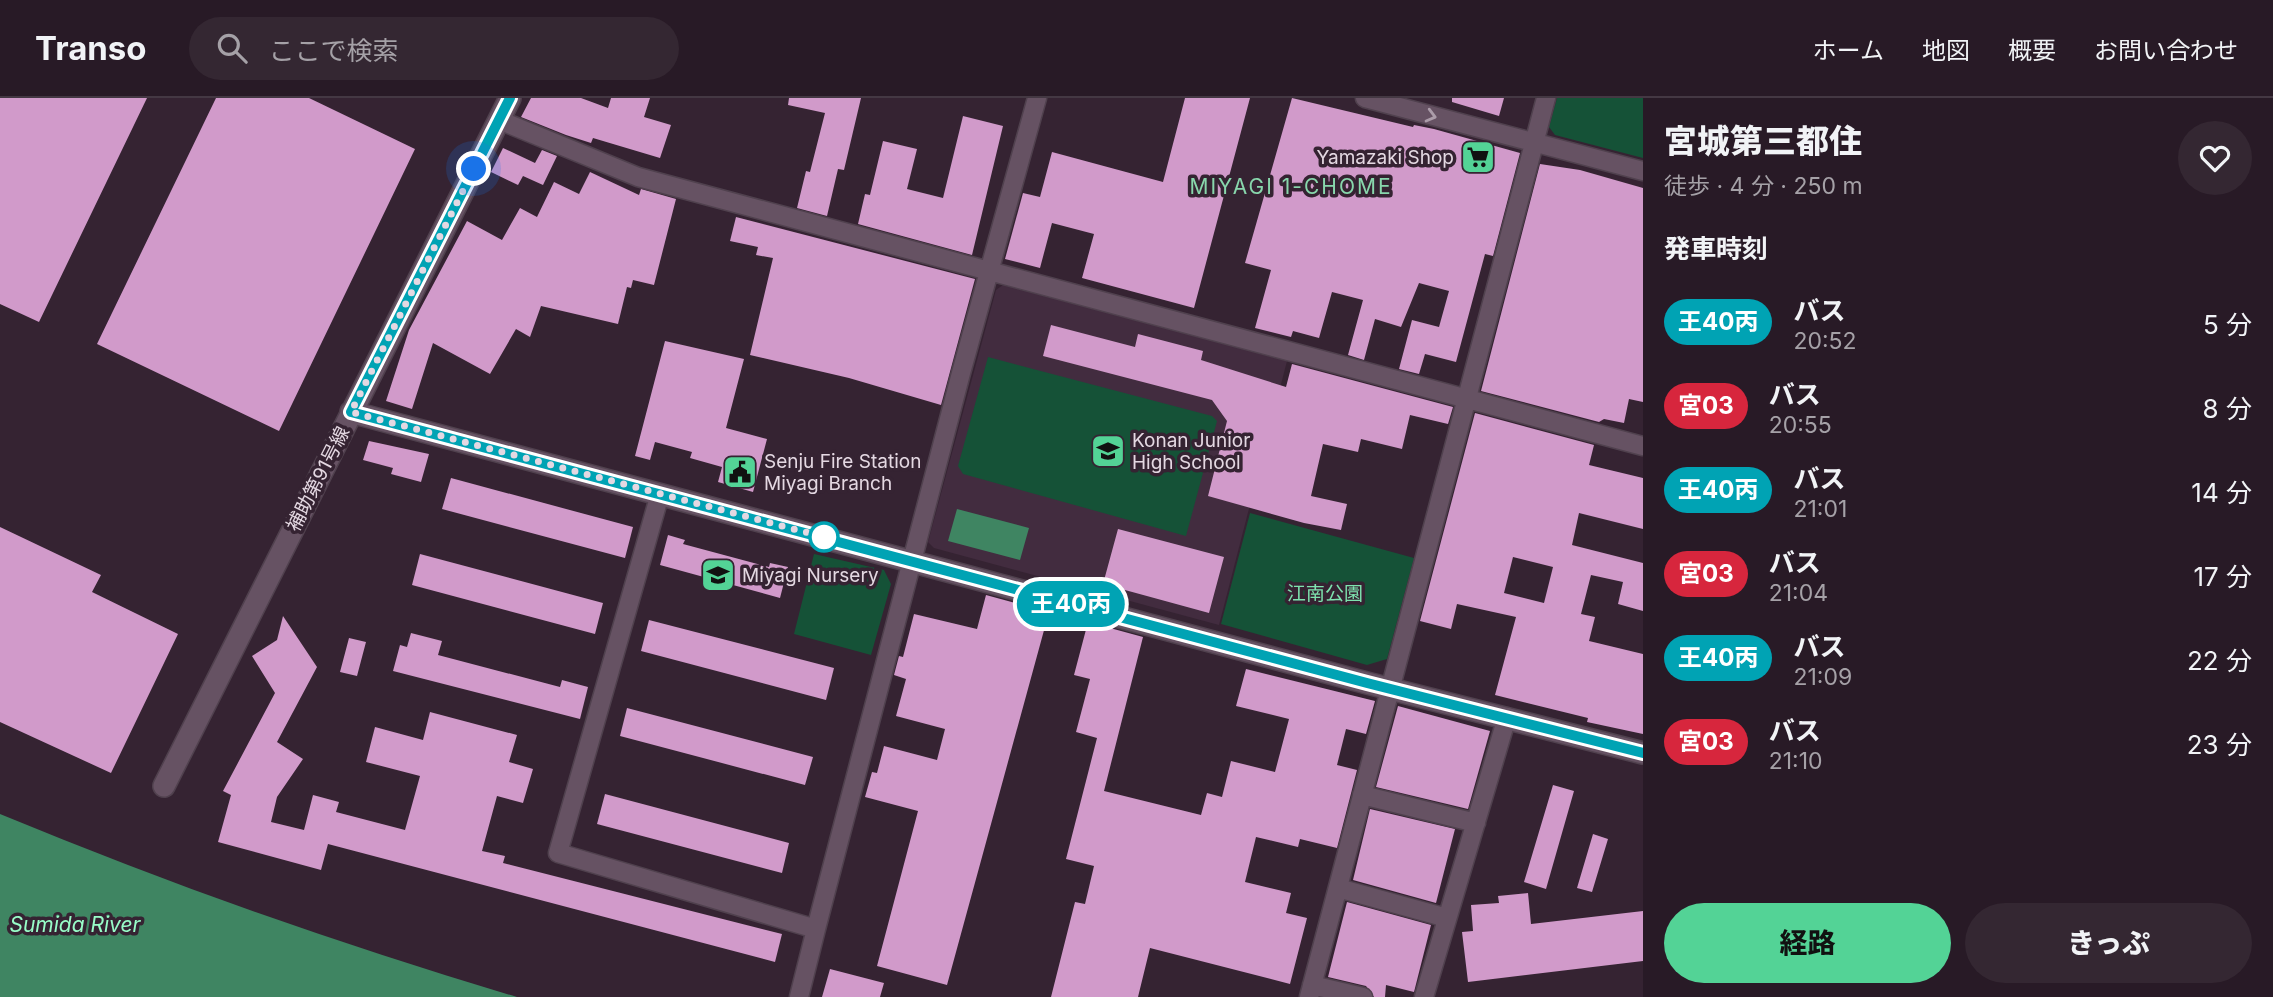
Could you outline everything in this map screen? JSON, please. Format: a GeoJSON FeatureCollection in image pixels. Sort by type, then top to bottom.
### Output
{"type":"FeatureCollection","features":[{"type":"Feature","properties":{"kind":"street","name":"補助第91号線"},"geometry":{"type":"LineString","coordinates":[[164,786],[510,98]]}},
{"type":"Feature","properties":{"kind":"street"},"geometry":{"type":"LineString","coordinates":[[799,997],[988,272],[1037,98]]}},
{"type":"Feature","properties":{"kind":"street"},"geometry":{"type":"LineString","coordinates":[[1365,98],[1643,171]]}},
{"type":"Feature","properties":{"kind":"street"},"geometry":{"type":"LineString","coordinates":[[1363,997],[1311,991],[1388,688],[1546,98]]}},
{"type":"Feature","properties":{"kind":"street"},"geometry":{"type":"LineString","coordinates":[[499,120],[638,177],[1643,446]]}},
{"type":"Feature","properties":{"kind":"street"},"geometry":{"type":"LineString","coordinates":[[351,412],[1388,688],[1643,753]]}},
{"type":"Feature","properties":{"kind":"street"},"geometry":{"type":"LineString","coordinates":[[660,494],[558,853],[816,929]]}},
{"type":"Feature","properties":{"kind":"street"},"geometry":{"type":"LineString","coordinates":[[1424,997],[1507,717]]}},
{"type":"Feature","properties":{"kind":"street"},"geometry":{"type":"LineString","coordinates":[[1362,795],[1476,823]]}},
{"type":"Feature","properties":{"kind":"street"},"geometry":{"type":"LineString","coordinates":[[1338,888],[1447,918]]}},
{"type":"Feature","properties":{"kind":"shaded area","name":"Konan Junior High School"},"geometry":{"type":"Polygon","coordinates":[[[1003,285],[1287,361],[1219,625],[934,548],[928,542],[996,290],[1003,285]]]}},
{"type":"Feature","properties":{"kind":"green space"},"geometry":{"type":"Polygon","coordinates":[[[1557,98],[1643,98],[1643,158],[1555,135],[1549,127],[1557,98]]]}},
{"type":"Feature","properties":{"kind":"green space"},"geometry":{"type":"Polygon","coordinates":[[[988,357],[1212,416],[1217,421],[1186,536],[963,474],[958,466],[988,357]]]}},
{"type":"Feature","properties":{"kind":"green space","name":"江南公園"},"geometry":{"type":"Polygon","coordinates":[[[1250,513],[1414,558],[1387,659],[1367,665],[1221,624],[1250,513]]]}},
{"type":"Feature","properties":{"kind":"green space"},"geometry":{"type":"Polygon","coordinates":[[[814,554],[884,570],[891,584],[871,655],[794,634],[814,554]]]}},
{"type":"Feature","properties":{"kind":"water"},"geometry":{"type":"Polygon","coordinates":[[[957,509],[1029,528],[1020,560],[948,541],[957,509]]]}},
{"type":"Feature","properties":{"kind":"water","name":"Sumida River"},"geometry":{"type":"Polygon","coordinates":[[[0,814],[127,865],[256,912],[517,997],[0,997],[0,814]]]}},
{"type":"Feature","properties":{"kind":"building"},"geometry":{"type":"Polygon","coordinates":[[[0,98],[147,98],[39,322],[0,304],[0,98]]]}},
{"type":"Feature","properties":{"kind":"building"},"geometry":{"type":"Polygon","coordinates":[[[216,98],[309,98],[415,149],[279,431],[97,344],[216,98]]]}},
{"type":"Feature","properties":{"kind":"building"},"geometry":{"type":"Polygon","coordinates":[[[531,98],[581,98],[608,108],[611,98],[650,98],[644,117],[671,125],[660,158],[593,138],[591,143],[521,117],[531,98]]]}},
{"type":"Feature","properties":{"kind":"building"},"geometry":{"type":"Polygon","coordinates":[[[789,98],[861,98],[844,170],[838,169],[827,216],[797,208],[806,171],[810,172],[825,113],[788,105],[789,98]]]}},
{"type":"Feature","properties":{"kind":"building"},"geometry":{"type":"Polygon","coordinates":[[[1185,98],[1250,98],[1194,308],[1082,278],[1094,234],[1052,223],[1040,268],[1005,259],[1023,193],[1040,197],[1052,152],[1163,182],[1185,98]]]}},
{"type":"Feature","properties":{"kind":"building"},"geometry":{"type":"Polygon","coordinates":[[[1292,98],[1413,127],[1434,129],[1520,153],[1493,256],[1485,254],[1456,362],[1425,354],[1419,374],[1399,369],[1412,320],[1439,327],[1449,291],[1419,283],[1401,327],[1375,319],[1364,360],[1348,355],[1363,300],[1332,292],[1319,338],[1293,331],[1291,337],[1255,328],[1271,270],[1245,263],[1292,98]]]}},
{"type":"Feature","properties":{"kind":"building"},"geometry":{"type":"Polygon","coordinates":[[[1452,98],[1504,98],[1499,116],[1452,102],[1452,98]]]}},
{"type":"Feature","properties":{"kind":"building"},"geometry":{"type":"Polygon","coordinates":[[[963,116],[1003,126],[972,255],[858,224],[865,194],[870,195],[883,141],[917,149],[907,189],[943,198],[963,116]]]}},
{"type":"Feature","properties":{"kind":"building"},"geometry":{"type":"Polygon","coordinates":[[[503,148],[535,163],[542,150],[557,156],[543,185],[523,176],[518,185],[491,172],[503,148]]]}},
{"type":"Feature","properties":{"kind":"building"},"geometry":{"type":"Polygon","coordinates":[[[1540,164],[1580,170],[1643,188],[1643,402],[1629,399],[1624,423],[1604,419],[1599,422],[1481,391],[1540,164]]]}},
{"type":"Feature","properties":{"kind":"building"},"geometry":{"type":"Polygon","coordinates":[[[590,172],[639,195],[641,189],[676,199],[654,285],[633,280],[631,288],[627,287],[618,324],[541,306],[530,337],[516,329],[490,374],[433,343],[412,409],[386,401],[409,330],[467,221],[502,240],[520,208],[537,217],[554,182],[579,194],[590,172]]]}},
{"type":"Feature","properties":{"kind":"building"},"geometry":{"type":"Polygon","coordinates":[[[736,217],[975,279],[941,405],[849,378],[750,355],[773,258],[756,255],[758,247],[730,241],[736,217]]]}},
{"type":"Feature","properties":{"kind":"building"},"geometry":{"type":"Polygon","coordinates":[[[1051,325],[1135,347],[1138,334],[1203,351],[1201,360],[1286,387],[1292,364],[1453,407],[1448,424],[1410,415],[1402,449],[1361,439],[1358,452],[1323,444],[1311,496],[1347,504],[1341,530],[1304,523],[1208,496],[1227,421],[1212,400],[1043,356],[1051,325]]]}},
{"type":"Feature","properties":{"kind":"building"},"geometry":{"type":"Polygon","coordinates":[[[665,341],[744,359],[726,428],[767,439],[753,492],[718,482],[722,467],[690,458],[692,452],[655,442],[650,460],[635,456],[665,341]]]}},
{"type":"Feature","properties":{"kind":"building"},"geometry":{"type":"Polygon","coordinates":[[[1475,413],[1594,445],[1589,465],[1643,478],[1643,529],[1579,513],[1572,545],[1643,563],[1643,611],[1618,604],[1623,582],[1591,575],[1581,614],[1595,617],[1589,641],[1643,654],[1643,734],[1587,722],[1588,718],[1495,695],[1516,617],[1457,604],[1451,629],[1420,621],[1475,413]],[[1513,557],[1504,593],[1544,603],[1553,567],[1513,557]]]}},
{"type":"Feature","properties":{"kind":"building"},"geometry":{"type":"Polygon","coordinates":[[[369,441],[429,454],[421,482],[391,474],[393,468],[363,460],[369,441]]]}},
{"type":"Feature","properties":{"kind":"building"},"geometry":{"type":"Polygon","coordinates":[[[451,478],[633,527],[625,558],[442,509],[451,478]]]}},
{"type":"Feature","properties":{"kind":"building"},"geometry":{"type":"Polygon","coordinates":[[[0,527],[101,575],[92,592],[178,634],[111,773],[0,722],[0,527]]]}},
{"type":"Feature","properties":{"kind":"building"},"geometry":{"type":"Polygon","coordinates":[[[1118,529],[1224,557],[1209,613],[1103,584],[1118,529]]]}},
{"type":"Feature","properties":{"kind":"building"},"geometry":{"type":"Polygon","coordinates":[[[668,535],[685,540],[683,544],[769,567],[770,563],[788,567],[780,598],[660,565],[668,535]]]}},
{"type":"Feature","properties":{"kind":"building"},"geometry":{"type":"Polygon","coordinates":[[[420,554],[603,603],[595,634],[412,585],[420,554]]]}},
{"type":"Feature","properties":{"kind":"building"},"geometry":{"type":"Polygon","coordinates":[[[986,595],[1049,612],[947,985],[877,966],[918,811],[865,797],[872,772],[877,773],[884,746],[937,760],[945,729],[896,716],[906,679],[894,675],[899,656],[903,657],[914,614],[977,629],[986,595]]]}},
{"type":"Feature","properties":{"kind":"building"},"geometry":{"type":"Polygon","coordinates":[[[283,616],[317,667],[277,742],[303,759],[277,797],[271,822],[304,830],[313,795],[339,802],[336,812],[405,830],[420,776],[366,762],[375,727],[423,740],[430,712],[517,735],[509,762],[533,769],[523,803],[497,796],[482,851],[505,856],[503,863],[782,934],[775,962],[328,844],[321,870],[218,842],[231,795],[223,791],[275,693],[252,656],[277,640],[283,616]]]}},
{"type":"Feature","properties":{"kind":"building"},"geometry":{"type":"Polygon","coordinates":[[[649,620],[834,668],[826,700],[641,651],[649,620]]]}},
{"type":"Feature","properties":{"kind":"building"},"geometry":{"type":"Polygon","coordinates":[[[1088,622],[1143,637],[1104,791],[1201,815],[1207,793],[1222,797],[1231,761],[1275,772],[1289,719],[1236,706],[1246,669],[1375,701],[1366,734],[1346,729],[1337,765],[1357,770],[1337,848],[1300,839],[1298,847],[1256,837],[1245,882],[1291,893],[1286,913],[1307,918],[1290,984],[1150,948],[1138,997],[1051,997],[1075,902],[1085,904],[1094,866],[1066,859],[1097,738],[1076,732],[1090,679],[1074,675],[1088,622]]]}},
{"type":"Feature","properties":{"kind":"building"},"geometry":{"type":"Polygon","coordinates":[[[411,633],[442,641],[438,655],[560,687],[562,680],[588,687],[580,719],[393,671],[400,645],[407,647],[411,633]]]}},
{"type":"Feature","properties":{"kind":"building"},"geometry":{"type":"Polygon","coordinates":[[[349,638],[366,642],[357,676],[340,672],[349,638]]]}},
{"type":"Feature","properties":{"kind":"building"},"geometry":{"type":"Polygon","coordinates":[[[1398,706],[1490,731],[1468,809],[1376,787],[1398,706]]]}},
{"type":"Feature","properties":{"kind":"building"},"geometry":{"type":"Polygon","coordinates":[[[627,708],[813,757],[805,785],[620,736],[627,708]]]}},
{"type":"Feature","properties":{"kind":"building"},"geometry":{"type":"Polygon","coordinates":[[[1553,785],[1574,791],[1546,889],[1524,882],[1553,785]]]}},
{"type":"Feature","properties":{"kind":"building"},"geometry":{"type":"Polygon","coordinates":[[[605,794],[789,843],[782,873],[597,824],[605,794]]]}},
{"type":"Feature","properties":{"kind":"building"},"geometry":{"type":"Polygon","coordinates":[[[1370,809],[1455,829],[1436,903],[1353,880],[1370,809]]]}},
{"type":"Feature","properties":{"kind":"building"},"geometry":{"type":"Polygon","coordinates":[[[1593,834],[1608,839],[1592,892],[1577,888],[1593,834]]]}},
{"type":"Feature","properties":{"kind":"building"},"geometry":{"type":"Polygon","coordinates":[[[1528,893],[1531,924],[1643,911],[1643,961],[1468,982],[1462,932],[1473,931],[1471,905],[1499,903],[1498,896],[1528,893]]]}},
{"type":"Feature","properties":{"kind":"building"},"geometry":{"type":"Polygon","coordinates":[[[1347,902],[1431,925],[1414,992],[1386,985],[1385,997],[1374,997],[1366,986],[1328,977],[1347,902]]]}},
{"type":"Feature","properties":{"kind":"building"},"geometry":{"type":"Polygon","coordinates":[[[830,969],[884,983],[880,997],[822,997],[830,969]]]}},
{"type":"Feature","properties":{"kind":"bus line","name":"王40丙"},"geometry":{"type":"LineString","coordinates":[[510,98],[351,412],[1367,683],[1482,710],[1643,753]]}},
{"type":"Feature","properties":{"kind":"place","name":"Yamazaki Shop"},"geometry":{"type":"Point","coordinates":[1478,157]}},
{"type":"Feature","properties":{"kind":"place","name":"Konan Junior High School"},"geometry":{"type":"Point","coordinates":[1108,451]}},
{"type":"Feature","properties":{"kind":"place","name":"Senju Fire Station Miyagi Branch"},"geometry":{"type":"Point","coordinates":[740,472]}},
{"type":"Feature","properties":{"kind":"place","name":"Miyagi Nursery"},"geometry":{"type":"Point","coordinates":[718,575]}},
{"type":"Feature","properties":{"kind":"district","name":"MIYAGI 1-CHOME"},"geometry":{"type":"Point","coordinates":[1291,186]}},
{"type":"Feature","properties":{"kind":"route"},"geometry":{"type":"LineString","coordinates":[[474,169],[351,412],[824,537]]}}]}
